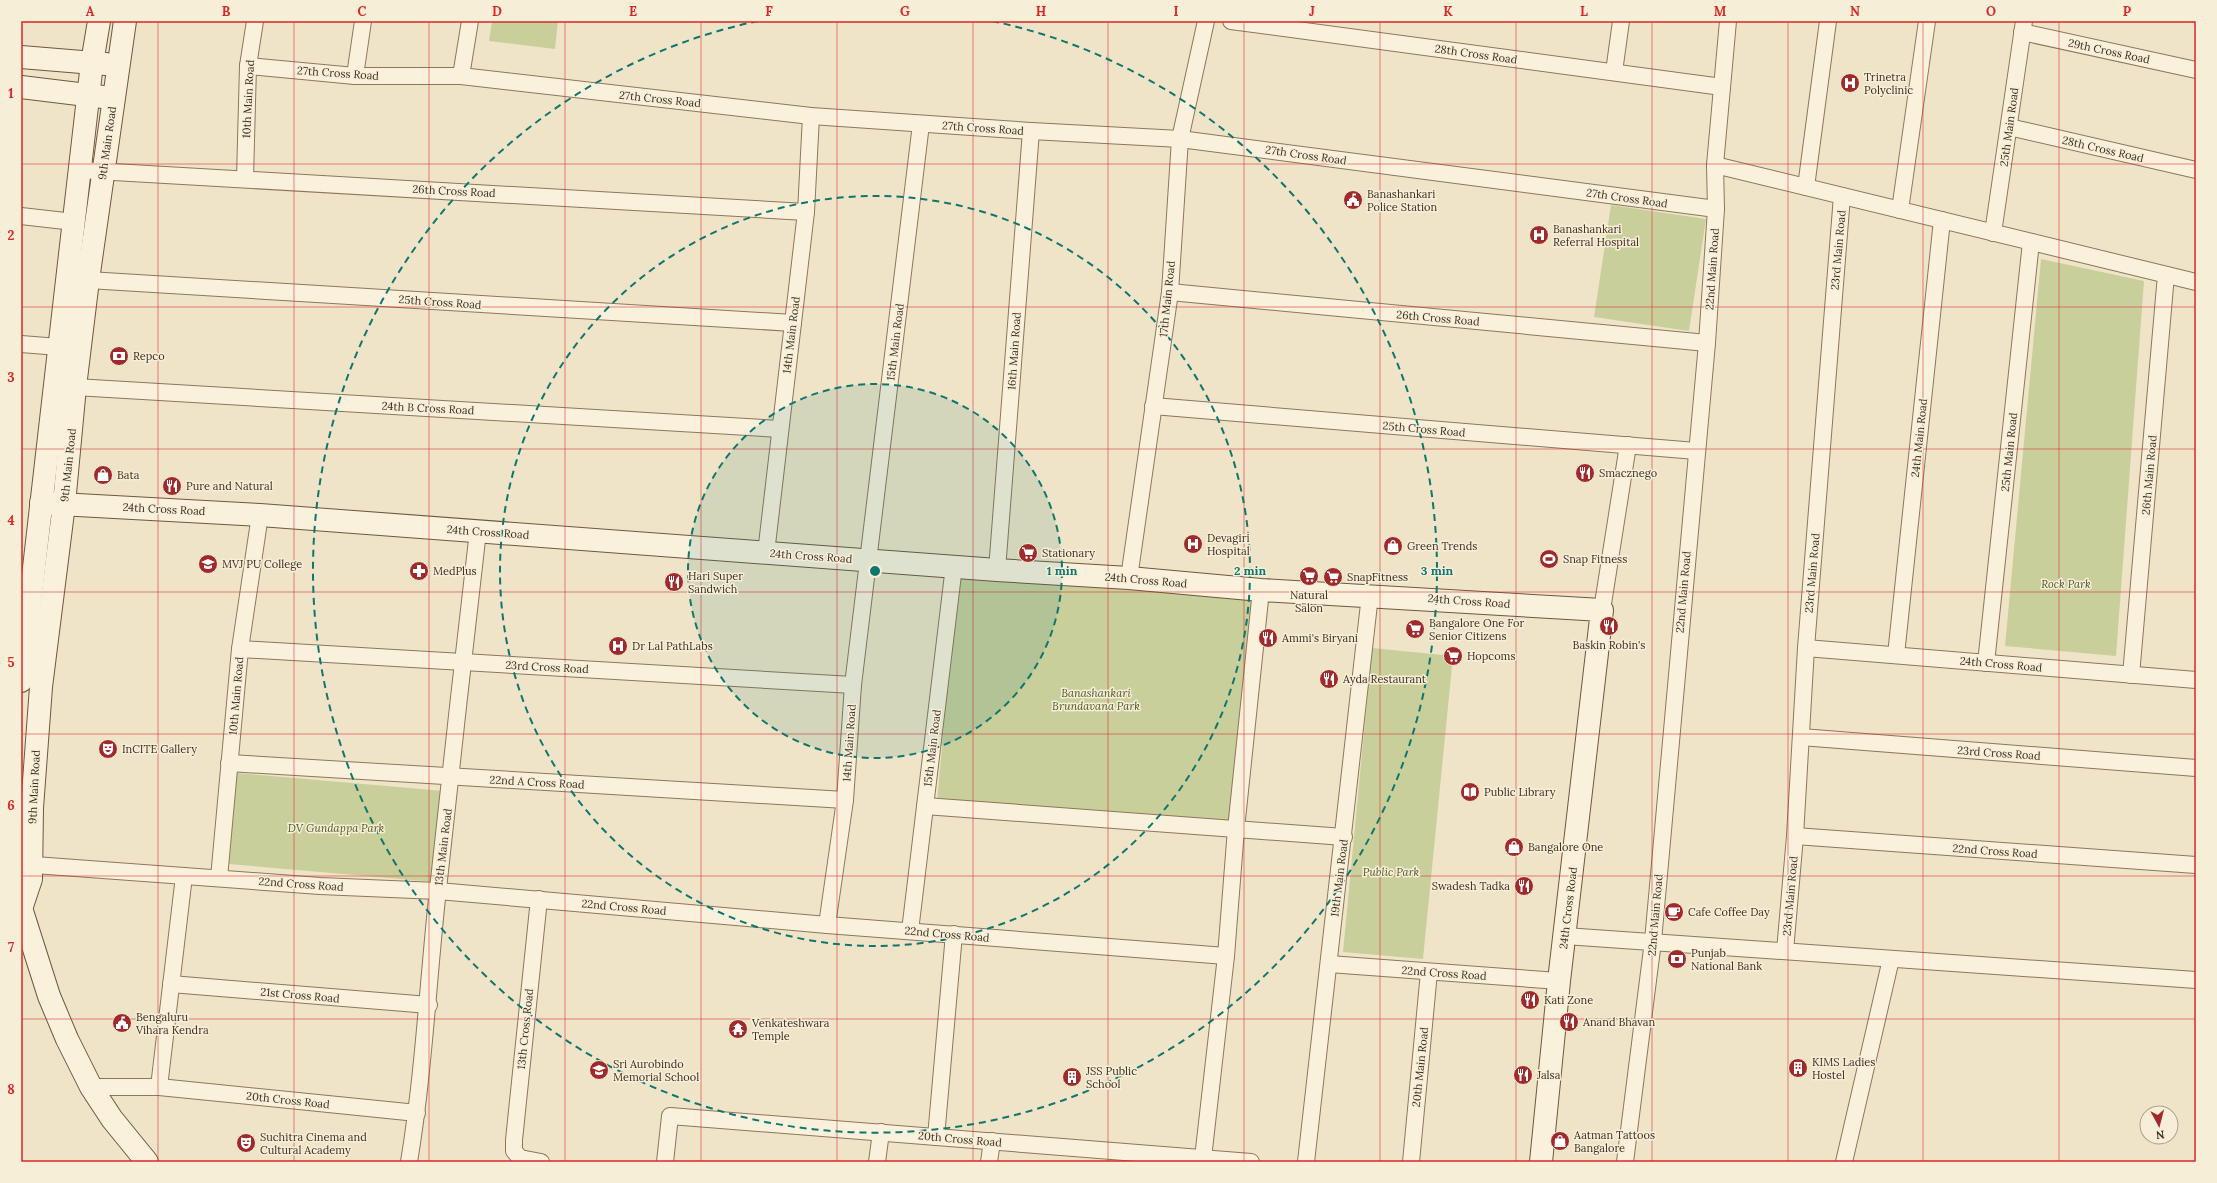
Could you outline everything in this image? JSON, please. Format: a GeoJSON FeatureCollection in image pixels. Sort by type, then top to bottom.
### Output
{"type":"FeatureCollection","features":[{"type":"Feature","properties":{"kind":"street","name":"9th Main Road"},"geometry":{"type":"LineString","coordinates":[[99,21],[88,94],[41,502],[25,674],[32,808],[26,864],[31,879],[21,909],[49,996],[67,1039],[92,1087],[112,1119],[153,1161]]}},
{"type":"Feature","properties":{"kind":"street","name":"9th Main Road"},"geometry":{"type":"LineString","coordinates":[[25,674],[44,661],[64,504],[75,387],[88,280],[125,21]]}},
{"type":"Feature","properties":{"kind":"street","name":"10th Main Road"},"geometry":{"type":"LineString","coordinates":[[245,178],[248,66],[255,21]]}},
{"type":"Feature","properties":{"kind":"street"},"geometry":{"type":"LineString","coordinates":[[355,76],[363,21]]}},
{"type":"Feature","properties":{"kind":"street"},"geometry":{"type":"LineString","coordinates":[[461,76],[470,21]]}},
{"type":"Feature","properties":{"kind":"street","name":"17th Main Road"},"geometry":{"type":"LineString","coordinates":[[1129,578],[1170,292],[1180,138],[1206,21]]}},
{"type":"Feature","properties":{"kind":"street","name":"28th Cross Road"},"geometry":{"type":"LineString","coordinates":[[1231,21],[1722,87]]}},
{"type":"Feature","properties":{"kind":"street"},"geometry":{"type":"LineString","coordinates":[[1614,72],[1621,21]]}},
{"type":"Feature","properties":{"kind":"street","name":"22nd Main Road"},"geometry":{"type":"LineString","coordinates":[[1625,1162],[1653,942],[1696,451],[1707,343],[1716,209],[1715,165],[1728,21]]}},
{"type":"Feature","properties":{"kind":"street"},"geometry":{"type":"LineString","coordinates":[[1806,187],[1828,21]]}},
{"type":"Feature","properties":{"kind":"street"},"geometry":{"type":"LineString","coordinates":[[1900,210],[1927,21]]}},
{"type":"Feature","properties":{"kind":"street","name":"29th Cross Road"},"geometry":{"type":"LineString","coordinates":[[2023,27],[2196,70]]}},
{"type":"Feature","properties":{"kind":"street","name":"25th Main Road"},"geometry":{"type":"LineString","coordinates":[[1993,233],[2023,27]]}},
{"type":"Feature","properties":{"kind":"street"},"geometry":{"type":"LineString","coordinates":[[21,57],[118,64]]}},
{"type":"Feature","properties":{"kind":"street","name":"27th Cross Road"},"geometry":{"type":"LineString","coordinates":[[248,66],[355,76],[461,76],[811,116],[1031,132],[1180,138],[1716,209]]}},
{"type":"Feature","properties":{"kind":"street"},"geometry":{"type":"LineString","coordinates":[[21,87],[88,94],[114,99]]}},
{"type":"Feature","properties":{"kind":"street","name":"14th Main Road"},"geometry":{"type":"LineString","coordinates":[[766,553],[806,212],[811,116]]}},
{"type":"Feature","properties":{"kind":"street","name":"15th Main Road"},"geometry":{"type":"LineString","coordinates":[[869,560],[921,124]]}},
{"type":"Feature","properties":{"kind":"street","name":"28th Cross Road"},"geometry":{"type":"LineString","coordinates":[[2009,127],[2196,170]]}},
{"type":"Feature","properties":{"kind":"street","name":"16th Main Road"},"geometry":{"type":"LineString","coordinates":[[997,570],[1031,132]]}},
{"type":"Feature","properties":{"kind":"street"},"geometry":{"type":"LineString","coordinates":[[1715,165],[2196,282]]}},
{"type":"Feature","properties":{"kind":"street","name":"26th Cross Road"},"geometry":{"type":"LineString","coordinates":[[80,170],[245,178],[806,212]]}},
{"type":"Feature","properties":{"kind":"street","name":"23rd Main Road"},"geometry":{"type":"LineString","coordinates":[[1785,951],[1795,836],[1806,648],[1842,196]]}},
{"type":"Feature","properties":{"kind":"street"},"geometry":{"type":"LineString","coordinates":[[21,216],[74,222]]}},
{"type":"Feature","properties":{"kind":"street","name":"24th Main Road"},"geometry":{"type":"LineString","coordinates":[[1896,655],[1942,220]]}},
{"type":"Feature","properties":{"kind":"street","name":"25th Main Road"},"geometry":{"type":"LineString","coordinates":[[1986,663],[2031,242]]}},
{"type":"Feature","properties":{"kind":"street","name":"26th Main Road"},"geometry":{"type":"LineString","coordinates":[[2131,675],[2166,275]]}},
{"type":"Feature","properties":{"kind":"street","name":"25th Cross Road"},"geometry":{"type":"LineString","coordinates":[[88,280],[793,323]]}},
{"type":"Feature","properties":{"kind":"street","name":"26th Cross Road"},"geometry":{"type":"LineString","coordinates":[[1170,292],[1707,343]]}},
{"type":"Feature","properties":{"kind":"street"},"geometry":{"type":"LineString","coordinates":[[21,344],[59,347]]}},
{"type":"Feature","properties":{"kind":"street","name":"24th B Cross Road"},"geometry":{"type":"LineString","coordinates":[[75,387],[780,429]]}},
{"type":"Feature","properties":{"kind":"street","name":"25th Cross Road"},"geometry":{"type":"LineString","coordinates":[[1153,406],[1696,451]]}},
{"type":"Feature","properties":{"kind":"street"},"geometry":{"type":"LineString","coordinates":[[1602,610],[1628,445]]}},
{"type":"Feature","properties":{"kind":"street","name":"24th Cross Road"},"geometry":{"type":"LineString","coordinates":[[41,502],[260,515],[997,570],[1129,578],[1261,590],[1370,595],[1602,610],[1565,936],[1558,981],[1541,1162]]}},
{"type":"Feature","properties":{"kind":"street","name":"10th Main Road"},"geometry":{"type":"LineString","coordinates":[[219,878],[240,649],[260,515]]}},
{"type":"Feature","properties":{"kind":"street","name":"13th Main Road"},"geometry":{"type":"LineString","coordinates":[[409,1162],[417,1113],[429,1005],[438,891],[452,776],[478,531]]}},
{"type":"Feature","properties":{"kind":"street","name":"14th Main Road"},"geometry":{"type":"LineString","coordinates":[[827,925],[845,800],[853,685],[869,560]]}},
{"type":"Feature","properties":{"kind":"street","name":"15th Main Road"},"geometry":{"type":"LineString","coordinates":[[910,931],[954,566]]}},
{"type":"Feature","properties":{"kind":"street"},"geometry":{"type":"LineString","coordinates":[[1203,1158],[1226,956],[1236,829],[1261,590]]}},
{"type":"Feature","properties":{"kind":"street","name":"19th Main Road"},"geometry":{"type":"LineString","coordinates":[[1306,1162],[1344,837],[1370,595]]}},
{"type":"Feature","properties":{"kind":"street","name":"24th Cross Road"},"geometry":{"type":"LineString","coordinates":[[1806,648],[2196,680]]}},
{"type":"Feature","properties":{"kind":"street","name":"23rd Cross Road"},"geometry":{"type":"LineString","coordinates":[[240,649],[853,685]]}},
{"type":"Feature","properties":{"kind":"street","name":"23rd Cross Road"},"geometry":{"type":"LineString","coordinates":[[1801,738],[2196,768]]}},
{"type":"Feature","properties":{"kind":"street","name":"22nd A Cross Road"},"geometry":{"type":"LineString","coordinates":[[229,763],[845,800]]}},
{"type":"Feature","properties":{"kind":"street"},"geometry":{"type":"LineString","coordinates":[[925,806],[1344,837]]}},
{"type":"Feature","properties":{"kind":"street","name":"22nd Cross Road"},"geometry":{"type":"LineString","coordinates":[[1795,836],[2196,865]]}},
{"type":"Feature","properties":{"kind":"street","name":"22nd Cross Road"},"geometry":{"type":"LineString","coordinates":[[26,864],[320,886],[438,891],[827,925],[1226,956]]}},
{"type":"Feature","properties":{"kind":"street"},"geometry":{"type":"LineString","coordinates":[[158,1087],[184,876]]}},
{"type":"Feature","properties":{"kind":"street","name":"13th Cross Road"},"geometry":{"type":"LineString","coordinates":[[539,899],[514,1151],[520,1158],[542,1162]]}},
{"type":"Feature","properties":{"kind":"street"},"geometry":{"type":"LineString","coordinates":[[936,1137],[954,934]]}},
{"type":"Feature","properties":{"kind":"street"},"geometry":{"type":"LineString","coordinates":[[1565,936],[2196,980]]}},
{"type":"Feature","properties":{"kind":"street"},"geometry":{"type":"LineString","coordinates":[[1844,1162],[1891,959]]}},
{"type":"Feature","properties":{"kind":"street","name":"22nd Cross Road"},"geometry":{"type":"LineString","coordinates":[[1329,964],[1558,981]]}},
{"type":"Feature","properties":{"kind":"street","name":"20th Main Road"},"geometry":{"type":"LineString","coordinates":[[1410,1162],[1429,972]]}},
{"type":"Feature","properties":{"kind":"street","name":"21st Cross Road"},"geometry":{"type":"LineString","coordinates":[[171,984],[429,1005]]}},
{"type":"Feature","properties":{"kind":"street","name":"20th Cross Road"},"geometry":{"type":"LineString","coordinates":[[92,1087],[158,1087],[417,1113]]}},
{"type":"Feature","properties":{"kind":"street","name":"20th Cross Road"},"geometry":{"type":"LineString","coordinates":[[666,1162],[670,1116],[1251,1162]]}},
{"type":"Feature","properties":{"kind":"street"},"geometry":{"type":"LineString","coordinates":[[877,1162],[881,1132]]}},
{"type":"Feature","properties":{"kind":"street"},"geometry":{"type":"LineString","coordinates":[[989,1162],[992,1141]]}},
{"type":"Feature","properties":{"kind":"green space"},"geometry":{"type":"Polygon","coordinates":[[[492,21],[558,21],[555,49],[489,41],[492,21]]]}},
{"type":"Feature","properties":{"kind":"green space"},"geometry":{"type":"Polygon","coordinates":[[[1611,205],[1706,219],[1689,331],[1594,317],[1611,205]]]}},
{"type":"Feature","properties":{"kind":"green space","name":"Rock Park"},"geometry":{"type":"Polygon","coordinates":[[[2041,259],[2144,281],[2116,656],[2005,646],[2041,259]]]}},
{"type":"Feature","properties":{"kind":"green space","name":"Banashankari Brundavana Park"},"geometry":{"type":"Polygon","coordinates":[[[958,570],[1256,596],[1235,829],[937,802],[958,570]]]}},
{"type":"Feature","properties":{"kind":"green space","name":"Public Park"},"geometry":{"type":"Polygon","coordinates":[[[1372,648],[1453,656],[1423,959],[1343,952],[1372,648]]]}},
{"type":"Feature","properties":{"kind":"green space","name":"DV Gundappa Park"},"geometry":{"type":"Polygon","coordinates":[[[237,773],[444,791],[435,882],[229,864],[237,773]]]}},
{"type":"Feature","properties":{"kind":"place","name":"Trinetra Polyclinic"},"geometry":{"type":"Point","coordinates":[1850,83]}},
{"type":"Feature","properties":{"kind":"place","name":"Banashankari Police Station"},"geometry":{"type":"Point","coordinates":[1353,200]}},
{"type":"Feature","properties":{"kind":"place","name":"Banashankari Referral Hospital"},"geometry":{"type":"Point","coordinates":[1539,235]}},
{"type":"Feature","properties":{"kind":"place","name":"Repco"},"geometry":{"type":"Point","coordinates":[119,356]}},
{"type":"Feature","properties":{"kind":"place","name":"Smacznego"},"geometry":{"type":"Point","coordinates":[1585,473]}},
{"type":"Feature","properties":{"kind":"place","name":"Bata"},"geometry":{"type":"Point","coordinates":[103,475]}},
{"type":"Feature","properties":{"kind":"place","name":"Pure and Natural"},"geometry":{"type":"Point","coordinates":[172,486]}},
{"type":"Feature","properties":{"kind":"place","name":"Devagiri Hospital"},"geometry":{"type":"Point","coordinates":[1193,544]}},
{"type":"Feature","properties":{"kind":"place","name":"Green Trends"},"geometry":{"type":"Point","coordinates":[1393,546]}},
{"type":"Feature","properties":{"kind":"place","name":"Stationary"},"geometry":{"type":"Point","coordinates":[1028,553]}},
{"type":"Feature","properties":{"kind":"place","name":"Snap Fitness"},"geometry":{"type":"Point","coordinates":[1549,559]}},
{"type":"Feature","properties":{"kind":"place","name":"MVJ PU College"},"geometry":{"type":"Point","coordinates":[208,564]}},
{"type":"Feature","properties":{"kind":"place","name":"MedPlus"},"geometry":{"type":"Point","coordinates":[419,571]}},
{"type":"Feature","properties":{"kind":"place","name":"Natural Salon"},"geometry":{"type":"Point","coordinates":[1309,576]}},
{"type":"Feature","properties":{"kind":"place","name":"SnapFitness"},"geometry":{"type":"Point","coordinates":[1333,577]}},
{"type":"Feature","properties":{"kind":"place","name":"Hari Super Sandwich"},"geometry":{"type":"Point","coordinates":[674,582]}},
{"type":"Feature","properties":{"kind":"place","name":"Baskin Robin's"},"geometry":{"type":"Point","coordinates":[1609,626]}},
{"type":"Feature","properties":{"kind":"place","name":"Bangalore One For Senior Citizens"},"geometry":{"type":"Point","coordinates":[1415,629]}},
{"type":"Feature","properties":{"kind":"place","name":"Ammi's Biryani"},"geometry":{"type":"Point","coordinates":[1268,638]}},
{"type":"Feature","properties":{"kind":"place","name":"Dr Lal PathLabs"},"geometry":{"type":"Point","coordinates":[618,646]}},
{"type":"Feature","properties":{"kind":"place","name":"Hopcoms"},"geometry":{"type":"Point","coordinates":[1453,656]}},
{"type":"Feature","properties":{"kind":"place","name":"Ayda Restaurant"},"geometry":{"type":"Point","coordinates":[1329,679]}},
{"type":"Feature","properties":{"kind":"place","name":"InCITE Gallery"},"geometry":{"type":"Point","coordinates":[108,749]}},
{"type":"Feature","properties":{"kind":"place","name":"Public Library"},"geometry":{"type":"Point","coordinates":[1470,792]}},
{"type":"Feature","properties":{"kind":"place","name":"Bangalore One"},"geometry":{"type":"Point","coordinates":[1514,847]}},
{"type":"Feature","properties":{"kind":"place","name":"Swadesh Tadka"},"geometry":{"type":"Point","coordinates":[1524,886]}},
{"type":"Feature","properties":{"kind":"place","name":"Cafe Coffee Day"},"geometry":{"type":"Point","coordinates":[1674,912]}},
{"type":"Feature","properties":{"kind":"place","name":"Punjab National Bank"},"geometry":{"type":"Point","coordinates":[1677,959]}},
{"type":"Feature","properties":{"kind":"place","name":"Kati Zone"},"geometry":{"type":"Point","coordinates":[1530,1000]}},
{"type":"Feature","properties":{"kind":"place","name":"Anand Bhavan"},"geometry":{"type":"Point","coordinates":[1569,1022]}},
{"type":"Feature","properties":{"kind":"place","name":"Bengaluru Vihara Kendra"},"geometry":{"type":"Point","coordinates":[122,1023]}},
{"type":"Feature","properties":{"kind":"place","name":"Venkateshwara Temple"},"geometry":{"type":"Point","coordinates":[738,1029]}},
{"type":"Feature","properties":{"kind":"place","name":"KIMS Ladies Hostel"},"geometry":{"type":"Point","coordinates":[1798,1068]}},
{"type":"Feature","properties":{"kind":"place","name":"Sri Aurobindo Memorial School"},"geometry":{"type":"Point","coordinates":[599,1070]}},
{"type":"Feature","properties":{"kind":"place","name":"Jalsa"},"geometry":{"type":"Point","coordinates":[1523,1075]}},
{"type":"Feature","properties":{"kind":"place","name":"JSS Public School"},"geometry":{"type":"Point","coordinates":[1072,1077]}},
{"type":"Feature","properties":{"kind":"place","name":"Aatman Tattoos Bangalore"},"geometry":{"type":"Point","coordinates":[1560,1141]}},
{"type":"Feature","properties":{"kind":"place","name":"Suchitra Cinema and Cultural Academy"},"geometry":{"type":"Point","coordinates":[246,1143]}}]}
